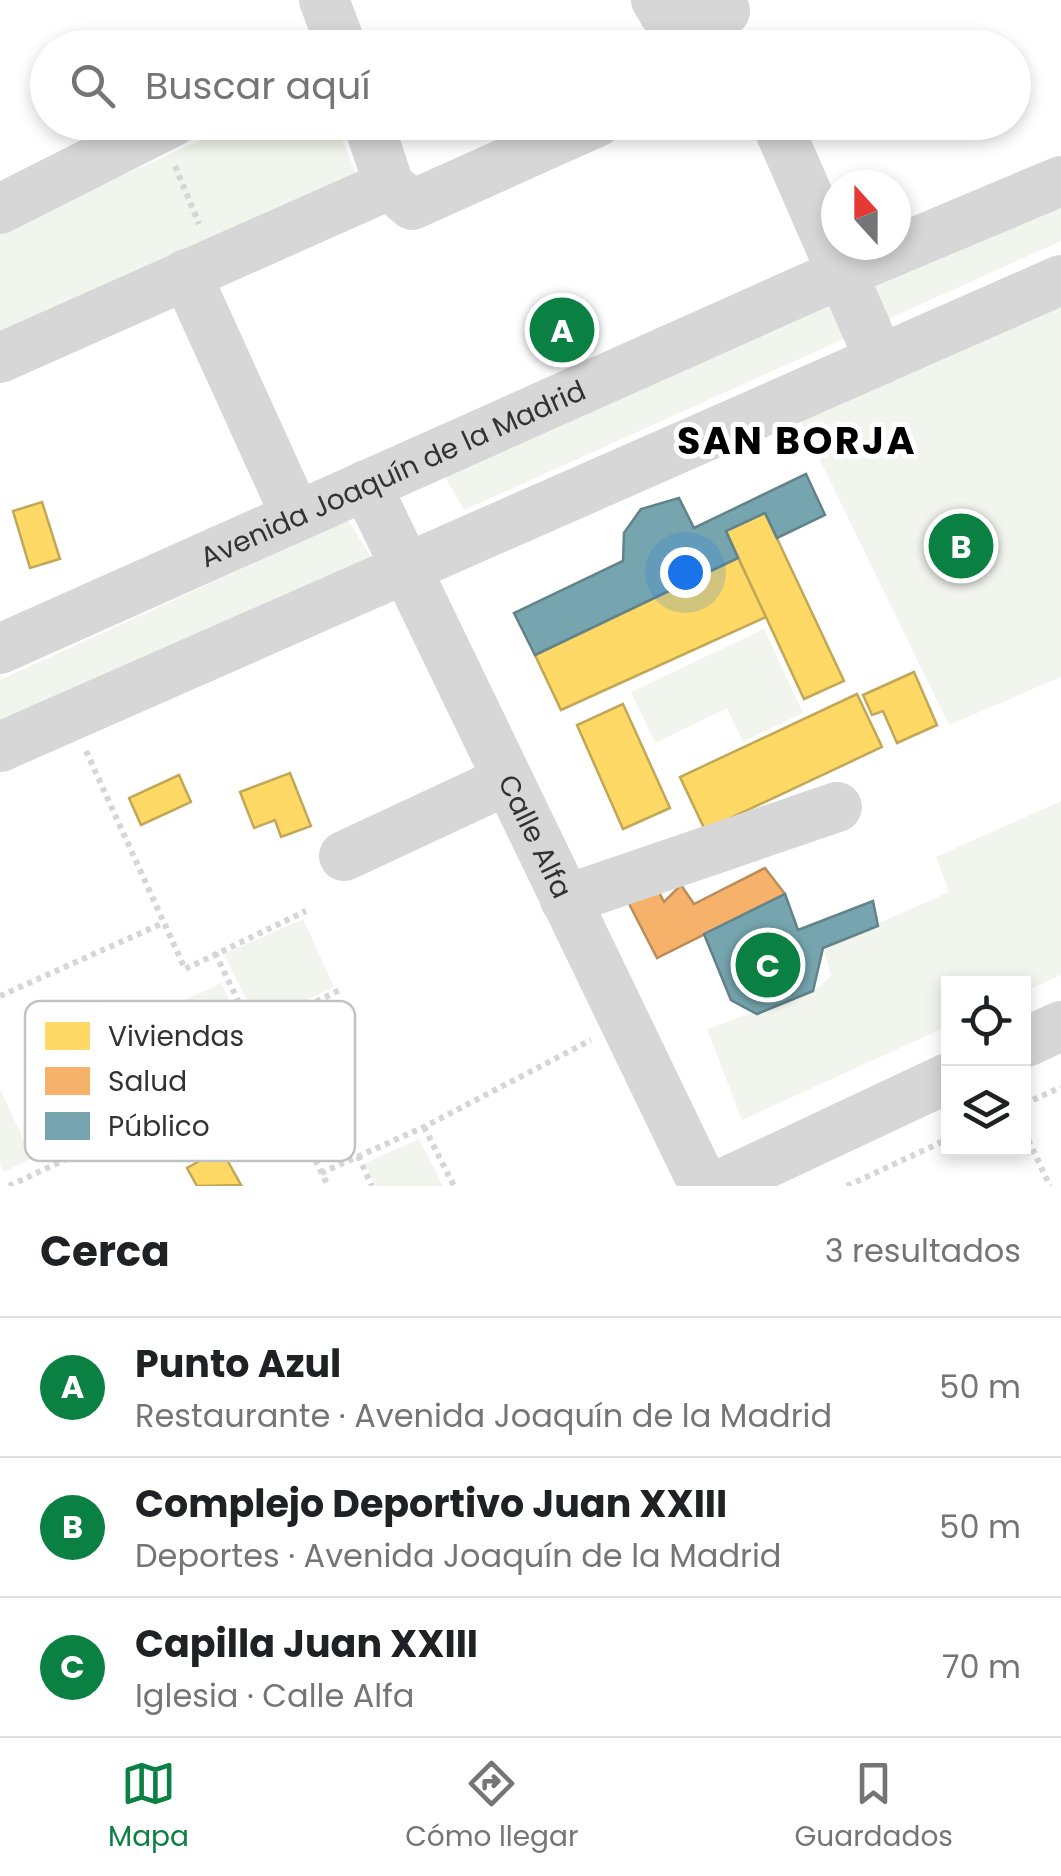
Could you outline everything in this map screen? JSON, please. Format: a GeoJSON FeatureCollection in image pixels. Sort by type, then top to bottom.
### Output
{"type":"FeatureCollection","features":[{"type":"Feature","properties":{"kind":"street"},"geometry":{"type":"LineString","coordinates":[[656,0],[672,25],[729,20]]}},
{"type":"Feature","properties":{"kind":"street"},"geometry":{"type":"LineString","coordinates":[[0,210],[138,140]]}},
{"type":"Feature","properties":{"kind":"street"},"geometry":{"type":"LineString","coordinates":[[374,140],[389,185],[412,205],[557,140]]}},
{"type":"Feature","properties":{"kind":"street"},"geometry":{"type":"LineString","coordinates":[[784,140],[880,360]]}},
{"type":"Feature","properties":{"kind":"street","name":"Avenida Joaquín de la Madrid"},"geometry":{"type":"LineString","coordinates":[[0,649],[842,274],[1061,182]]}},
{"type":"Feature","properties":{"kind":"street"},"geometry":{"type":"LineString","coordinates":[[0,358],[389,185]]}},
{"type":"Feature","properties":{"kind":"street"},"geometry":{"type":"LineString","coordinates":[[201,268],[296,516]]}},
{"type":"Feature","properties":{"kind":"street"},"geometry":{"type":"LineString","coordinates":[[0,747],[1061,280]]}},
{"type":"Feature","properties":{"kind":"street","name":"Calle Alfa"},"geometry":{"type":"LineString","coordinates":[[366,485],[704,1186]]}},
{"type":"Feature","properties":{"kind":"street"},"geometry":{"type":"LineString","coordinates":[[344,856],[508,780]]}},
{"type":"Feature","properties":{"kind":"street"},"geometry":{"type":"LineString","coordinates":[[565,900],[837,807]]}},
{"type":"Feature","properties":{"kind":"street"},"geometry":{"type":"LineString","coordinates":[[1031,1040],[1061,1026]]}},
{"type":"Feature","properties":{"kind":"street"},"geometry":{"type":"LineString","coordinates":[[718,1186],[941,1081]]}},
{"type":"Feature","properties":{"kind":"path"},"geometry":{"type":"LineString","coordinates":[[169,140],[201,268]]}},
{"type":"Feature","properties":{"kind":"path"},"geometry":{"type":"LineString","coordinates":[[81,739],[185,969],[306,911]]}},
{"type":"Feature","properties":{"kind":"path"},"geometry":{"type":"LineString","coordinates":[[0,996],[163,922]]}},
{"type":"Feature","properties":{"kind":"path"},"geometry":{"type":"LineString","coordinates":[[216,953],[238,1001]]}},
{"type":"Feature","properties":{"kind":"path"},"geometry":{"type":"LineString","coordinates":[[317,1001],[342,989]]}},
{"type":"Feature","properties":{"kind":"path"},"geometry":{"type":"LineString","coordinates":[[355,1157],[424,1127],[606,1033]]}},
{"type":"Feature","properties":{"kind":"path"},"geometry":{"type":"LineString","coordinates":[[1031,1101],[1061,1087]]}},
{"type":"Feature","properties":{"kind":"path"},"geometry":{"type":"LineString","coordinates":[[424,1127],[454,1186]]}},
{"type":"Feature","properties":{"kind":"path"},"geometry":{"type":"LineString","coordinates":[[847,1186],[941,1142]]}},
{"type":"Feature","properties":{"kind":"path"},"geometry":{"type":"LineString","coordinates":[[1031,1146],[1050,1186]]}},
{"type":"Feature","properties":{"kind":"path"},"geometry":{"type":"LineString","coordinates":[[358,1156],[372,1186]]}},
{"type":"Feature","properties":{"kind":"path"},"geometry":{"type":"LineString","coordinates":[[9,1186],[62,1161]]}},
{"type":"Feature","properties":{"kind":"path"},"geometry":{"type":"LineString","coordinates":[[315,1161],[328,1186]]}},
{"type":"Feature","properties":{"kind":"path"},"geometry":{"type":"LineString","coordinates":[[321,1173],[347,1161]]}},
{"type":"Feature","properties":{"kind":"shaded area"},"geometry":{"type":"Polygon","coordinates":[[[201,140],[342,140],[358,178],[0,343],[0,231],[201,140]]]}},
{"type":"Feature","properties":{"kind":"shaded area"},"geometry":{"type":"Polygon","coordinates":[[[1061,192],[1061,241],[464,510],[441,470],[911,260],[1061,192]]]}},
{"type":"Feature","properties":{"kind":"shaded area"},"geometry":{"type":"Polygon","coordinates":[[[1061,304],[1061,677],[949,725],[798,415],[1061,304]]]}},
{"type":"Feature","properties":{"kind":"shaded area"},"geometry":{"type":"Polygon","coordinates":[[[348,520],[374,562],[0,731],[0,680],[348,520]]]}},
{"type":"Feature","properties":{"kind":"shaded area"},"geometry":{"type":"Polygon","coordinates":[[[764,629],[803,713],[743,742],[727,708],[655,743],[631,692],[764,629]]]}},
{"type":"Feature","properties":{"kind":"shaded area"},"geometry":{"type":"Polygon","coordinates":[[[1061,801],[1061,975],[1031,989],[1031,976],[941,976],[941,1029],[742,1120],[707,1029],[813,991],[831,976],[823,948],[949,892],[936,857],[1061,801]]]}},
{"type":"Feature","properties":{"kind":"shaded area"},"geometry":{"type":"Polygon","coordinates":[[[303,919],[334,987],[304,1001],[247,1001],[224,954],[303,919]]]}},
{"type":"Feature","properties":{"kind":"shaded area"},"geometry":{"type":"Polygon","coordinates":[[[221,983],[230,1001],[182,1001],[221,983]]]}},
{"type":"Feature","properties":{"kind":"shaded area"},"geometry":{"type":"Polygon","coordinates":[[[0,1089],[25,1143],[26,1161],[4,1172],[0,1165],[0,1089]]]}},
{"type":"Feature","properties":{"kind":"shaded area"},"geometry":{"type":"Polygon","coordinates":[[[419,1139],[443,1186],[376,1186],[365,1163],[419,1139]]]}},
{"type":"Feature","properties":{"kind":"building: Viviendas"},"geometry":{"type":"Polygon","coordinates":[[[42,502],[60,559],[30,568],[13,511],[42,502]]]}},
{"type":"Feature","properties":{"kind":"building: Viviendas"},"geometry":{"type":"Polygon","coordinates":[[[765,513],[844,681],[804,699],[726,531],[765,513]]]}},
{"type":"Feature","properties":{"kind":"building: Viviendas"},"geometry":{"type":"Polygon","coordinates":[[[738,558],[766,617],[561,710],[535,655],[738,558]]]}},
{"type":"Feature","properties":{"kind":"building: Viviendas"},"geometry":{"type":"Polygon","coordinates":[[[914,672],[937,725],[897,743],[883,711],[872,715],[863,695],[914,672]]]}},
{"type":"Feature","properties":{"kind":"building: Viviendas"},"geometry":{"type":"Polygon","coordinates":[[[857,694],[882,747],[705,830],[680,777],[857,694]]]}},
{"type":"Feature","properties":{"kind":"building: Viviendas"},"geometry":{"type":"Polygon","coordinates":[[[623,704],[670,808],[623,829],[577,725],[623,704]]]}},
{"type":"Feature","properties":{"kind":"building: Viviendas"},"geometry":{"type":"Polygon","coordinates":[[[290,773],[311,826],[281,837],[275,820],[254,828],[240,792],[290,773]]]}},
{"type":"Feature","properties":{"kind":"building: Viviendas"},"geometry":{"type":"Polygon","coordinates":[[[179,775],[191,802],[141,825],[129,798],[179,775]]]}},
{"type":"Feature","properties":{"kind":"building: Viviendas"},"geometry":{"type":"Polygon","coordinates":[[[200,1161],[228,1161],[241,1185],[197,1186],[187,1168],[200,1161]]]}},
{"type":"Feature","properties":{"kind":"building: Salud"},"geometry":{"type":"Polygon","coordinates":[[[765,868],[785,894],[657,958],[625,896],[655,884],[664,902],[681,885],[694,904],[765,868]]]}},
{"type":"Feature","properties":{"kind":"building: Público"},"geometry":{"type":"Polygon","coordinates":[[[806,474],[825,515],[777,538],[765,513],[726,531],[738,558],[535,655],[514,613],[623,561],[624,533],[641,509],[679,498],[694,528],[806,474]]]}},
{"type":"Feature","properties":{"kind":"building: Público"},"geometry":{"type":"Polygon","coordinates":[[[785,894],[798,930],[873,901],[878,926],[823,948],[813,991],[757,1014],[731,1000],[704,934],[785,894]]]}},
{"type":"Feature","properties":{"kind":"place","name":"Punto Azul"},"geometry":{"type":"Point","coordinates":[562,330]}},
{"type":"Feature","properties":{"kind":"place","name":"Complejo Deportivo Juan XXIII"},"geometry":{"type":"Point","coordinates":[961,546]}},
{"type":"Feature","properties":{"kind":"place","name":"Capilla Juan XXIII"},"geometry":{"type":"Point","coordinates":[768,965]}},
{"type":"Feature","properties":{"kind":"district","name":"SAN BORJA"},"geometry":{"type":"Point","coordinates":[797,441]}}]}
